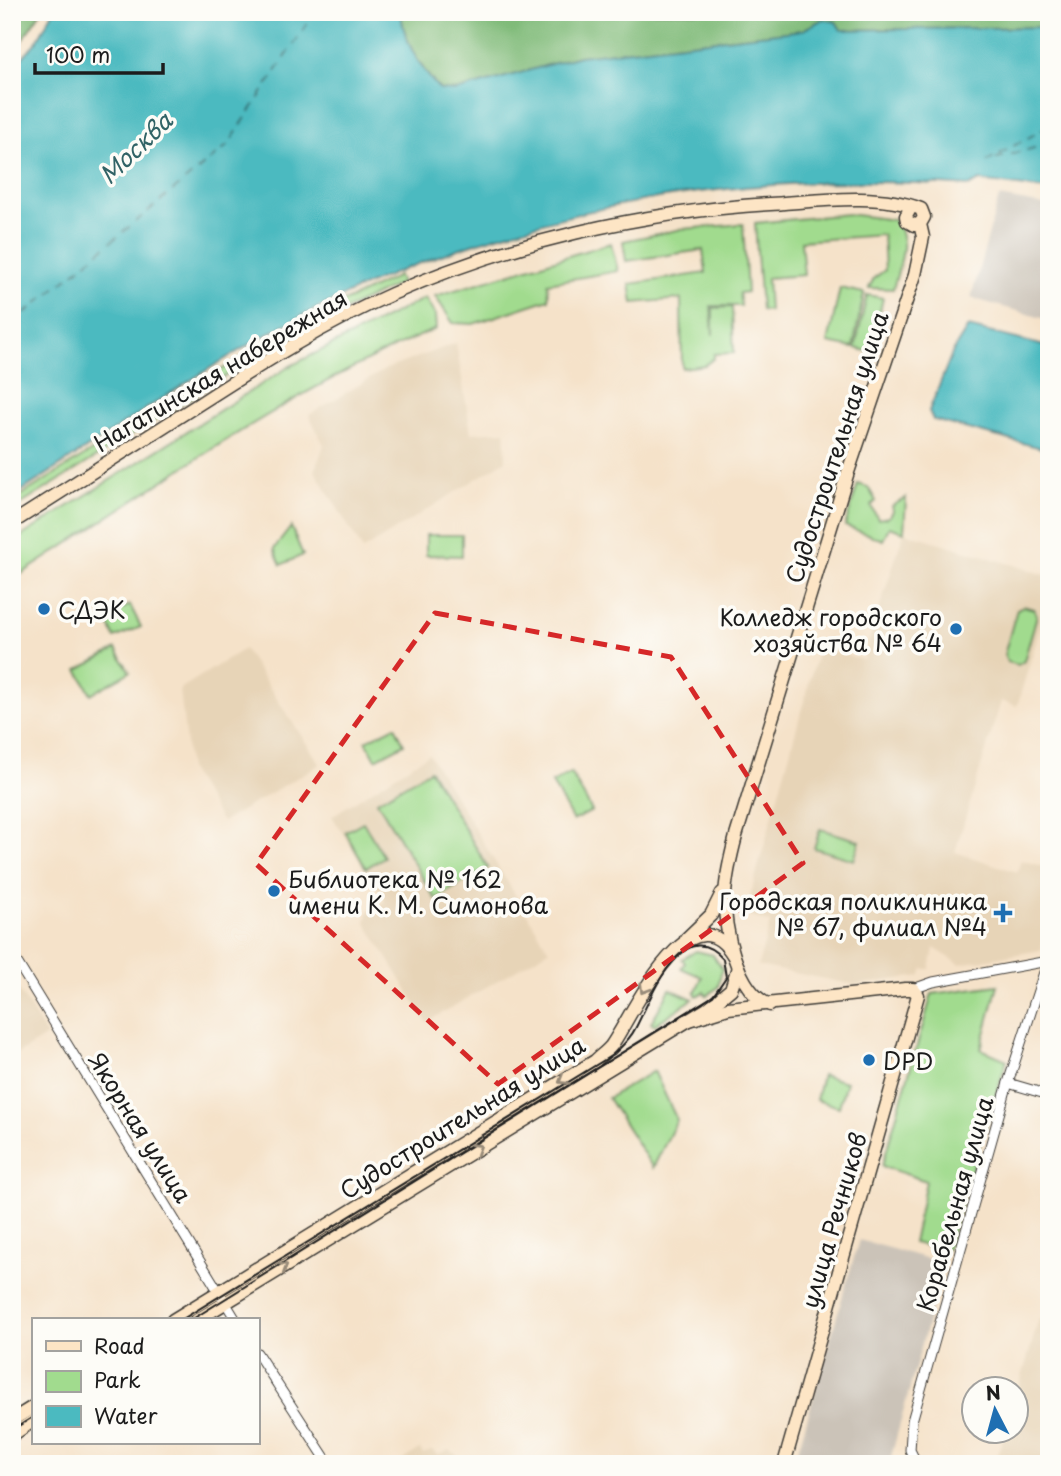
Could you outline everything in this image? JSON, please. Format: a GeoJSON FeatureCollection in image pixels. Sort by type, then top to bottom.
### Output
{"type":"FeatureCollection","features":[{"type":"Feature","properties":{"kind":"street","name":"Нагатинская набережная"},"geometry":{"type":"LineString","coordinates":[[12,523],[276,355],[373,303],[460,267],[594,229],[702,211],[772,204],[858,201],[890,202],[910,209]]}},
{"type":"Feature","properties":{"kind":"street","name":"Судостроительная улица"},"geometry":{"type":"LineString","coordinates":[[199,1318],[222,1298],[595,1060],[615,1038],[646,984],[711,915],[726,884],[736,836],[847,475],[915,275],[923,237],[920,224],[907,221],[906,216],[910,209]]}},
{"type":"Feature","properties":{"kind":"street"},"geometry":{"type":"LineString","coordinates":[[686,1021],[726,996],[736,978],[737,962],[725,910],[726,884]]}},
{"type":"Feature","properties":{"kind":"street"},"geometry":{"type":"LineString","coordinates":[[681,944],[701,937],[711,938],[729,948],[750,993],[770,1005]]}},
{"type":"Feature","properties":{"kind":"street","name":"Якорная улица"},"geometry":{"type":"LineString","coordinates":[[12,954],[235,1318]]}},
{"type":"Feature","properties":{"kind":"street"},"geometry":{"type":"LineString","coordinates":[[686,1021],[728,1008],[913,989],[933,982],[1048,959]]}},
{"type":"Feature","properties":{"kind":"street","name":"Корабельная улица"},"geometry":{"type":"LineString","coordinates":[[916,1464],[910,1450],[912,1421],[1008,1083],[1048,959]]}},
{"type":"Feature","properties":{"kind":"street","name":"улица Речников"},"geometry":{"type":"LineString","coordinates":[[784,1464],[918,1000],[913,989]]}},
{"type":"Feature","properties":{"kind":"street","name":"Судостроительная улица"},"geometry":{"type":"LineString","coordinates":[[177,1318],[222,1298],[686,1021]]}},
{"type":"Feature","properties":{"kind":"street"},"geometry":{"type":"LineString","coordinates":[[615,1038],[620,1049],[632,1053]]}},
{"type":"Feature","properties":{"kind":"street"},"geometry":{"type":"LineString","coordinates":[[1008,1083],[1049,1096]]}},
{"type":"Feature","properties":{"kind":"street"},"geometry":{"type":"LineString","coordinates":[[259,1356],[328,1464]]}},
{"type":"Feature","properties":{"kind":"street"},"geometry":{"type":"LineString","coordinates":[[12,1420],[32,1408]]}},
{"type":"Feature","properties":{"kind":"street"},"geometry":{"type":"LineString","coordinates":[[12,1435],[32,1422]]}},
{"type":"Feature","properties":{"kind":"highlighted area"},"geometry":{"type":"Polygon","coordinates":[[[435,613],[671,657],[803,863],[498,1084],[256,864],[435,613]]]}},
{"type":"Feature","properties":{"kind":"shaded area"},"geometry":{"type":"Polygon","coordinates":[[[999,197],[1049,206],[1049,320],[971,298],[999,197]]]}},
{"type":"Feature","properties":{"kind":"shaded area"},"geometry":{"type":"Polygon","coordinates":[[[456,343],[471,433],[505,431],[506,460],[363,550],[315,471],[324,445],[309,415],[386,369],[456,343]]]}},
{"type":"Feature","properties":{"kind":"shaded area"},"geometry":{"type":"Polygon","coordinates":[[[904,532],[1049,576],[1049,598],[1017,706],[1001,701],[955,852],[1017,872],[1021,860],[1049,868],[1049,925],[1041,950],[960,964],[934,948],[930,969],[923,969],[920,976],[856,985],[758,966],[770,923],[745,915],[819,647],[863,660],[904,532]]]}},
{"type":"Feature","properties":{"kind":"shaded area"},"geometry":{"type":"Polygon","coordinates":[[[244,649],[320,764],[222,822],[189,770],[180,689],[244,649]]]}},
{"type":"Feature","properties":{"kind":"shaded area"},"geometry":{"type":"Polygon","coordinates":[[[429,754],[549,950],[427,1022],[366,923],[368,912],[385,901],[332,816],[429,754]]]}},
{"type":"Feature","properties":{"kind":"shaded area"},"geometry":{"type":"Polygon","coordinates":[[[12,979],[47,1036],[12,1057],[12,979]]]}},
{"type":"Feature","properties":{"kind":"shaded area"},"geometry":{"type":"Polygon","coordinates":[[[859,1240],[944,1263],[889,1464],[794,1464],[859,1240]]]}},
{"type":"Feature","properties":{"kind":"shaded area"},"geometry":{"type":"Polygon","coordinates":[[[1039,1319],[1049,1322],[1049,1464],[995,1464],[1001,1444],[1030,1444],[1030,1374],[1023,1374],[1039,1319]]]}},
{"type":"Feature","properties":{"kind":"shaded area"},"geometry":{"type":"Polygon","coordinates":[[[420,1449],[423,1454],[432,1450],[438,1455],[449,1450],[473,1464],[397,1464],[420,1449]]]}},
{"type":"Feature","properties":{"kind":"green space"},"geometry":{"type":"Polygon","coordinates":[[[18,12],[41,12],[12,55],[12,23],[18,12]]]}},
{"type":"Feature","properties":{"kind":"green space"},"geometry":{"type":"Polygon","coordinates":[[[401,12],[1049,12],[1049,27],[841,30],[836,22],[823,19],[803,30],[580,56],[456,91],[440,90],[426,73],[409,44],[401,12]]]}},
{"type":"Feature","properties":{"kind":"green space"},"geometry":{"type":"Polygon","coordinates":[[[848,214],[894,220],[899,228],[903,245],[893,289],[869,288],[874,278],[885,270],[883,235],[801,241],[804,275],[767,278],[769,311],[761,310],[755,223],[848,214]]]}},
{"type":"Feature","properties":{"kind":"green space"},"geometry":{"type":"Polygon","coordinates":[[[743,224],[747,292],[739,293],[741,306],[711,306],[713,335],[713,308],[732,307],[734,353],[714,354],[714,358],[705,365],[682,368],[681,299],[633,303],[630,284],[706,273],[703,250],[626,261],[623,241],[682,229],[743,224]]]}},
{"type":"Feature","properties":{"kind":"green space"},"geometry":{"type":"Polygon","coordinates":[[[611,243],[618,271],[548,283],[549,299],[473,324],[453,323],[435,296],[611,243]]]}},
{"type":"Feature","properties":{"kind":"green space"},"geometry":{"type":"Polygon","coordinates":[[[398,276],[401,283],[285,339],[12,510],[12,501],[285,330],[398,276]]]}},
{"type":"Feature","properties":{"kind":"green space"},"geometry":{"type":"Polygon","coordinates":[[[840,288],[864,293],[853,348],[828,343],[840,288]]]}},
{"type":"Feature","properties":{"kind":"green space"},"geometry":{"type":"Polygon","coordinates":[[[867,295],[883,298],[871,352],[855,348],[867,295]]]}},
{"type":"Feature","properties":{"kind":"green space"},"geometry":{"type":"Polygon","coordinates":[[[425,298],[435,315],[436,329],[325,382],[271,413],[12,580],[12,542],[290,366],[425,298]]]}},
{"type":"Feature","properties":{"kind":"green space"},"geometry":{"type":"Polygon","coordinates":[[[858,484],[868,487],[876,501],[871,506],[878,519],[889,517],[893,511],[892,506],[906,498],[904,532],[889,527],[883,540],[845,526],[858,484]]]}},
{"type":"Feature","properties":{"kind":"green space"},"geometry":{"type":"Polygon","coordinates":[[[291,527],[303,555],[281,565],[274,549],[291,527]]]}},
{"type":"Feature","properties":{"kind":"green space"},"geometry":{"type":"Polygon","coordinates":[[[426,535],[462,535],[462,556],[426,555],[426,535]]]}},
{"type":"Feature","properties":{"kind":"green space"},"geometry":{"type":"Polygon","coordinates":[[[130,605],[141,627],[115,638],[105,617],[130,605]]]}},
{"type":"Feature","properties":{"kind":"green space"},"geometry":{"type":"Polygon","coordinates":[[[1023,606],[1034,609],[1037,615],[1024,661],[1018,665],[1007,662],[1004,655],[1017,609],[1023,606]]]}},
{"type":"Feature","properties":{"kind":"green space"},"geometry":{"type":"Polygon","coordinates":[[[116,649],[130,672],[91,694],[78,670],[116,649]]]}},
{"type":"Feature","properties":{"kind":"green space"},"geometry":{"type":"Polygon","coordinates":[[[395,726],[404,744],[376,759],[366,741],[395,726]]]}},
{"type":"Feature","properties":{"kind":"green space"},"geometry":{"type":"Polygon","coordinates":[[[430,770],[488,868],[435,899],[377,801],[430,770]]]}},
{"type":"Feature","properties":{"kind":"green space"},"geometry":{"type":"Polygon","coordinates":[[[571,773],[592,811],[573,821],[552,783],[571,773]]]}},
{"type":"Feature","properties":{"kind":"green space"},"geometry":{"type":"Polygon","coordinates":[[[363,822],[384,857],[366,868],[345,832],[363,822]]]}},
{"type":"Feature","properties":{"kind":"green space"},"geometry":{"type":"Polygon","coordinates":[[[820,829],[860,841],[854,860],[814,848],[820,829]]]}},
{"type":"Feature","properties":{"kind":"green space"},"geometry":{"type":"Polygon","coordinates":[[[696,951],[713,955],[722,969],[718,987],[707,996],[704,992],[697,996],[695,993],[702,977],[681,968],[685,963],[682,959],[696,951]]]}},
{"type":"Feature","properties":{"kind":"green space"},"geometry":{"type":"Polygon","coordinates":[[[998,985],[981,1049],[1007,1060],[947,1250],[913,1243],[926,1181],[882,1166],[932,994],[998,985]]]}},
{"type":"Feature","properties":{"kind":"green space"},"geometry":{"type":"Polygon","coordinates":[[[670,989],[693,999],[654,1025],[651,1023],[670,989]]]}},
{"type":"Feature","properties":{"kind":"green space"},"geometry":{"type":"Polygon","coordinates":[[[654,1071],[677,1120],[653,1168],[608,1098],[654,1071]]]}},
{"type":"Feature","properties":{"kind":"green space"},"geometry":{"type":"Polygon","coordinates":[[[822,1075],[846,1082],[839,1107],[816,1100],[822,1075]]]}},
{"type":"Feature","properties":{"kind":"water","name":"Москва"},"geometry":{"type":"Polygon","coordinates":[[[53,12],[401,12],[409,44],[426,73],[440,90],[456,91],[580,56],[803,30],[823,19],[836,22],[841,30],[1049,27],[1049,190],[980,181],[970,186],[880,182],[792,184],[705,191],[620,205],[536,225],[454,251],[372,283],[290,322],[185,384],[12,497],[12,69],[37,41],[53,12]]]}},
{"type":"Feature","properties":{"kind":"water"},"geometry":{"type":"Polygon","coordinates":[[[968,327],[1049,347],[1049,450],[933,420],[929,411],[953,351],[968,327]]]}},
{"type":"Feature","properties":{"kind":"ferry route"},"geometry":{"type":"LineString","coordinates":[[12,324],[228,145],[315,12]]}},
{"type":"Feature","properties":{"kind":"ferry route"},"geometry":{"type":"LineString","coordinates":[[1049,126],[987,161],[1049,144]]}},
{"type":"Feature","properties":{"kind":"tram line"},"geometry":{"type":"LineString","coordinates":[[184,1318],[614,1054],[633,1033],[658,983],[680,953],[694,946],[708,947],[723,959],[726,977],[713,996],[194,1318]]}},
{"type":"Feature","properties":{"kind":"tram line"},"geometry":{"type":"LineString","coordinates":[[12,1430],[32,1418]]}},
{"type":"Feature","properties":{"kind":"place","name":"СДЭК"},"geometry":{"type":"Point","coordinates":[44,609]}},
{"type":"Feature","properties":{"kind":"place","name":"Колледж городского хозяйства № 64"},"geometry":{"type":"Point","coordinates":[956,629]}},
{"type":"Feature","properties":{"kind":"place","name":"Библиотека № 162 имени К. М. Симонова"},"geometry":{"type":"Point","coordinates":[274,891]}},
{"type":"Feature","properties":{"kind":"place","name":"Городская поликлиника № 67, филиал №4"},"geometry":{"type":"Point","coordinates":[1003,913]}},
{"type":"Feature","properties":{"kind":"place","name":"DPD"},"geometry":{"type":"Point","coordinates":[869,1060]}}]}
